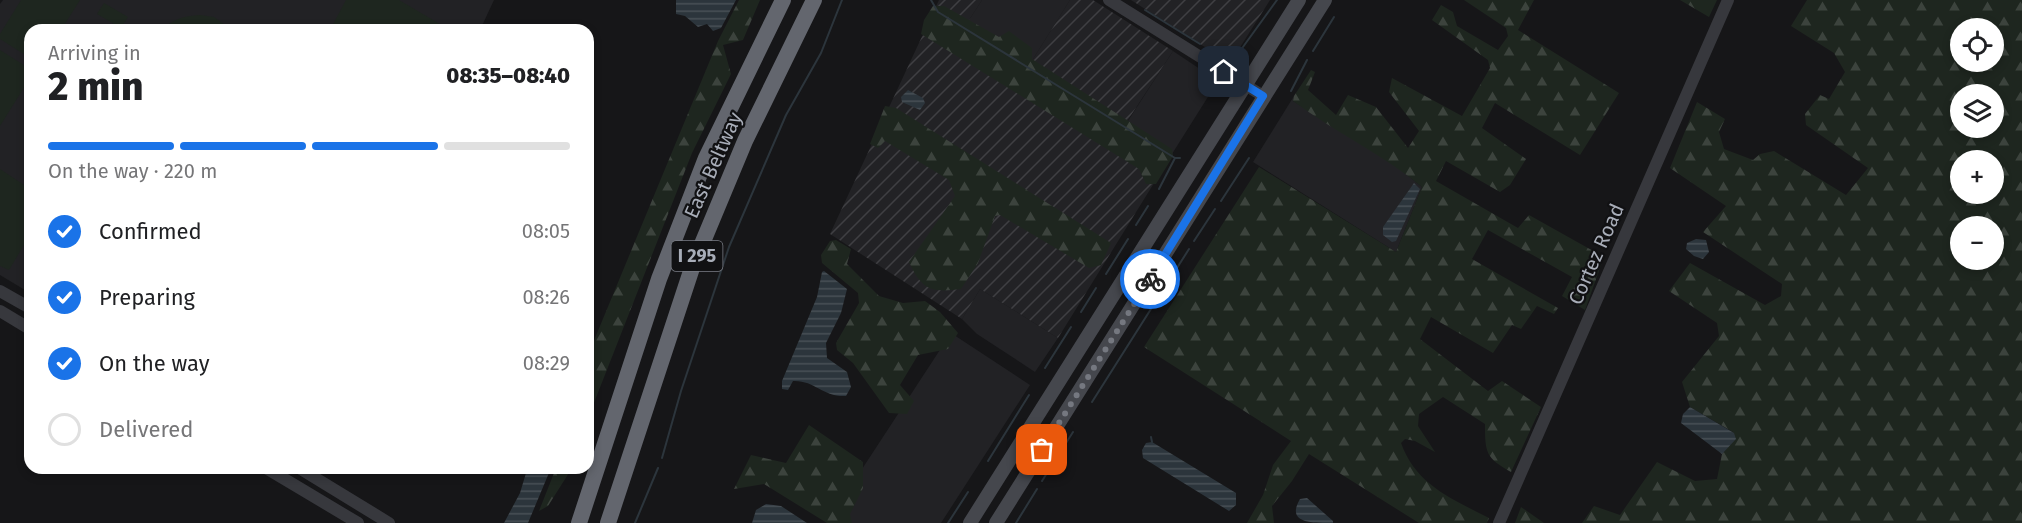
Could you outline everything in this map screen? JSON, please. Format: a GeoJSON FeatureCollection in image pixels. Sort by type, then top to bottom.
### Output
{"type":"FeatureCollection","features":[{"type":"Feature","properties":{"kind":"highway","name":"East Beltway"},"geometry":{"type":"LineString","coordinates":[[579,523],[659,279],[702,169],[783,0]]}},
{"type":"Feature","properties":{"kind":"highway","name":"East Beltway"},"geometry":{"type":"LineString","coordinates":[[608,523],[692,268],[745,141],[814,0]]}},
{"type":"Feature","properties":{"kind":"main road"},"geometry":{"type":"LineString","coordinates":[[970,523],[1299,0]]}},
{"type":"Feature","properties":{"kind":"main road"},"geometry":{"type":"LineString","coordinates":[[996,523],[1325,0]]}},
{"type":"Feature","properties":{"kind":"street"},"geometry":{"type":"LineString","coordinates":[[1109,0],[1263,96]]}},
{"type":"Feature","properties":{"kind":"street","name":"Cortez Road"},"geometry":{"type":"LineString","coordinates":[[1499,523],[1728,0]]}},
{"type":"Feature","properties":{"kind":"street"},"geometry":{"type":"LineString","coordinates":[[0,291],[24,305]]}},
{"type":"Feature","properties":{"kind":"street"},"geometry":{"type":"LineString","coordinates":[[0,311],[24,325]]}},
{"type":"Feature","properties":{"kind":"street"},"geometry":{"type":"LineString","coordinates":[[276,474],[358,523]]}},
{"type":"Feature","properties":{"kind":"street"},"geometry":{"type":"LineString","coordinates":[[309,474],[389,523]]}},
{"type":"Feature","properties":{"kind":"shaded area"},"geometry":{"type":"Polygon","coordinates":[[[3,0],[494,0],[483,24],[24,24],[24,289],[0,275],[0,4],[3,0]]]}},
{"type":"Feature","properties":{"kind":"shaded area"},"geometry":{"type":"Polygon","coordinates":[[[676,0],[736,0],[721,28],[713,31],[707,24],[698,27],[685,16],[676,14],[676,0]]]}},
{"type":"Feature","properties":{"kind":"shaded area"},"geometry":{"type":"Polygon","coordinates":[[[939,0],[982,0],[967,23],[1030,64],[1070,0],[1093,0],[1173,51],[1126,123],[1172,154],[1058,338],[980,289],[962,319],[830,234],[939,0]]]}},
{"type":"Feature","properties":{"kind":"shaded area"},"geometry":{"type":"Polygon","coordinates":[[[982,0],[1070,0],[1030,64],[967,23],[982,0]]]}},
{"type":"Feature","properties":{"kind":"shaded area"},"geometry":{"type":"Polygon","coordinates":[[[1131,0],[1270,0],[1230,63],[1131,0]]]}},
{"type":"Feature","properties":{"kind":"shaded area"},"geometry":{"type":"Polygon","coordinates":[[[1173,51],[1218,81],[1172,154],[1126,124],[1173,51]]]}},
{"type":"Feature","properties":{"kind":"shaded area"},"geometry":{"type":"Polygon","coordinates":[[[908,90],[923,98],[925,103],[920,110],[902,102],[901,97],[908,90]]]}},
{"type":"Feature","properties":{"kind":"shaded area"},"geometry":{"type":"Polygon","coordinates":[[[1294,96],[1293,101],[1395,165],[1422,187],[1396,252],[1253,162],[1294,96]]]}},
{"type":"Feature","properties":{"kind":"shaded area"},"geometry":{"type":"Polygon","coordinates":[[[1414,183],[1420,189],[1396,241],[1392,242],[1383,235],[1383,227],[1414,183]]]}},
{"type":"Feature","properties":{"kind":"shaded area"},"geometry":{"type":"Polygon","coordinates":[[[1696,239],[1706,240],[1709,252],[1703,259],[1694,256],[1686,249],[1687,243],[1696,239]]]}},
{"type":"Feature","properties":{"kind":"shaded area"},"geometry":{"type":"Polygon","coordinates":[[[824,271],[847,289],[841,313],[826,343],[827,358],[847,372],[851,387],[846,396],[831,394],[801,381],[793,381],[788,390],[782,389],[782,381],[817,297],[824,271]]]}},
{"type":"Feature","properties":{"kind":"shaded area"},"geometry":{"type":"Polygon","coordinates":[[[980,289],[1058,338],[1035,372],[977,334],[962,319],[980,289]]]}},
{"type":"Feature","properties":{"kind":"shaded area"},"geometry":{"type":"Polygon","coordinates":[[[951,333],[1030,385],[941,523],[838,523],[830,518],[951,333]]]}},
{"type":"Feature","properties":{"kind":"shaded area"},"geometry":{"type":"Polygon","coordinates":[[[1690,407],[1734,433],[1736,439],[1722,454],[1681,423],[1683,414],[1690,407]]]}},
{"type":"Feature","properties":{"kind":"shaded area"},"geometry":{"type":"Polygon","coordinates":[[[1152,442],[1236,493],[1236,505],[1229,511],[1143,458],[1142,450],[1146,443],[1152,442]]]}},
{"type":"Feature","properties":{"kind":"shaded area"},"geometry":{"type":"Polygon","coordinates":[[[526,474],[548,474],[528,523],[504,523],[520,493],[526,474]]]}},
{"type":"Feature","properties":{"kind":"shaded area"},"geometry":{"type":"Polygon","coordinates":[[[1307,498],[1333,523],[1309,522],[1298,517],[1296,507],[1300,499],[1307,498]]]}},
{"type":"Feature","properties":{"kind":"shaded area"},"geometry":{"type":"Polygon","coordinates":[[[766,504],[781,506],[807,523],[752,523],[756,510],[766,504]]]}},
{"type":"Feature","properties":{"kind":"green space"},"geometry":{"type":"Polygon","coordinates":[[[21,0],[80,0],[65,24],[24,24],[24,54],[0,39],[0,34],[21,0]]]}},
{"type":"Feature","properties":{"kind":"green space"},"geometry":{"type":"Polygon","coordinates":[[[346,0],[399,0],[440,24],[333,24],[346,0]]]}},
{"type":"Feature","properties":{"kind":"green space"},"geometry":{"type":"Polygon","coordinates":[[[739,0],[760,0],[743,40],[723,45],[731,74],[692,153],[594,403],[594,341],[718,41],[739,0]]]}},
{"type":"Feature","properties":{"kind":"green space"},"geometry":{"type":"Polygon","coordinates":[[[1464,0],[1534,0],[1518,30],[1619,93],[1580,155],[1495,103],[1482,128],[1526,159],[1510,185],[1500,192],[1446,161],[1436,181],[1518,228],[1529,215],[1604,257],[1585,310],[1562,296],[1572,277],[1488,230],[1472,259],[1558,308],[1554,314],[1537,306],[1521,329],[1512,325],[1493,353],[1431,317],[1420,339],[1488,391],[1502,381],[1541,407],[1511,472],[1496,463],[1489,454],[1485,424],[1443,397],[1419,414],[1418,426],[1435,452],[1415,441],[1405,439],[1401,443],[1416,470],[1426,480],[1449,497],[1489,518],[1487,523],[1419,523],[1309,454],[1292,481],[1272,506],[1274,523],[1247,523],[1263,495],[1273,465],[1291,441],[1144,347],[1259,167],[1396,252],[1422,187],[1391,164],[1293,101],[1294,96],[1311,70],[1315,72],[1308,90],[1336,115],[1348,95],[1376,107],[1408,148],[1419,131],[1389,92],[1392,78],[1462,116],[1490,68],[1488,60],[1432,20],[1441,5],[1453,12],[1457,26],[1498,50],[1508,36],[1506,28],[1464,0]]]}},
{"type":"Feature","properties":{"kind":"green space"},"geometry":{"type":"Polygon","coordinates":[[[1680,0],[1717,0],[1709,17],[1680,0]]]}},
{"type":"Feature","properties":{"kind":"green space"},"geometry":{"type":"Polygon","coordinates":[[[1807,0],[2022,0],[2022,523],[1582,523],[1594,506],[1620,515],[1657,462],[1695,481],[1717,479],[1722,454],[1735,439],[1733,432],[1690,407],[1682,382],[1719,336],[1717,323],[1669,291],[1690,263],[1765,305],[1781,296],[1782,284],[1703,232],[1726,206],[1670,168],[1697,102],[1725,119],[1719,132],[1724,149],[1753,160],[1760,154],[1774,151],[1846,195],[1868,168],[1806,125],[1805,114],[1820,95],[1829,99],[1845,72],[1834,53],[1791,26],[1807,0]]]}},
{"type":"Feature","properties":{"kind":"green space"},"geometry":{"type":"Polygon","coordinates":[[[104,3],[128,17],[124,24],[114,24],[97,14],[104,3]]]}},
{"type":"Feature","properties":{"kind":"green space"},"geometry":{"type":"Polygon","coordinates":[[[933,6],[944,6],[999,37],[1009,31],[1032,48],[1032,59],[1172,149],[1173,156],[1156,184],[1146,184],[1139,169],[921,34],[924,20],[933,6]]]}},
{"type":"Feature","properties":{"kind":"green space"},"geometry":{"type":"Polygon","coordinates":[[[189,16],[214,17],[224,24],[169,24],[189,16]]]}},
{"type":"Feature","properties":{"kind":"green space"},"geometry":{"type":"Polygon","coordinates":[[[0,50],[24,65],[24,88],[0,126],[0,50]]]}},
{"type":"Feature","properties":{"kind":"green space"},"geometry":{"type":"Polygon","coordinates":[[[885,106],[896,108],[1111,243],[1101,265],[1089,268],[1000,215],[995,216],[978,263],[961,289],[935,290],[923,284],[909,262],[955,196],[949,180],[885,141],[878,148],[870,144],[885,106]]]}},
{"type":"Feature","properties":{"kind":"green space"},"geometry":{"type":"Polygon","coordinates":[[[0,169],[24,185],[24,245],[9,270],[0,266],[0,169]]]}},
{"type":"Feature","properties":{"kind":"green space"},"geometry":{"type":"Polygon","coordinates":[[[836,240],[851,249],[847,264],[879,296],[903,303],[925,301],[940,312],[958,333],[948,349],[918,355],[900,385],[914,401],[907,414],[889,413],[853,363],[837,350],[836,343],[859,303],[858,293],[822,263],[821,255],[830,241],[836,240]]]}},
{"type":"Feature","properties":{"kind":"green space"},"geometry":{"type":"Polygon","coordinates":[[[809,425],[863,462],[863,488],[850,514],[852,523],[827,523],[764,484],[734,489],[751,455],[786,463],[809,425]]]}},
{"type":"Feature","properties":{"kind":"green space"},"geometry":{"type":"Polygon","coordinates":[[[554,474],[568,474],[548,506],[539,511],[554,474]]]}},
{"type":"Feature","properties":{"kind":"green space"},"geometry":{"type":"Polygon","coordinates":[[[1521,507],[1544,523],[1515,523],[1521,507]]]}},
{"type":"Feature","properties":{"kind":"waterway"},"geometry":{"type":"LineString","coordinates":[[662,458],[681,391],[729,247],[786,115],[821,53],[842,0]]}},
{"type":"Feature","properties":{"kind":"waterway"},"geometry":{"type":"LineString","coordinates":[[931,0],[938,12],[1175,158]]}},
{"type":"Feature","properties":{"kind":"waterway"},"geometry":{"type":"LineString","coordinates":[[1221,55],[1231,60],[1235,58],[1277,0]]}},
{"type":"Feature","properties":{"kind":"waterway"},"geometry":{"type":"LineString","coordinates":[[1145,10],[1200,44]]}},
{"type":"Feature","properties":{"kind":"waterway"},"geometry":{"type":"LineString","coordinates":[[1313,51],[1334,17]]}},
{"type":"Feature","properties":{"kind":"waterway"},"geometry":{"type":"LineString","coordinates":[[1291,91],[1307,60]]}},
{"type":"Feature","properties":{"kind":"waterway"},"geometry":{"type":"LineString","coordinates":[[1159,189],[1175,158],[1180,158]]}},
{"type":"Feature","properties":{"kind":"waterway"},"geometry":{"type":"LineString","coordinates":[[1221,201],[1249,158]]}},
{"type":"Feature","properties":{"kind":"waterway"},"geometry":{"type":"LineString","coordinates":[[1136,225],[1148,206]]}},
{"type":"Feature","properties":{"kind":"waterway"},"geometry":{"type":"LineString","coordinates":[[1194,241],[1215,209]]}},
{"type":"Feature","properties":{"kind":"waterway"},"geometry":{"type":"LineString","coordinates":[[1106,274],[1128,239]]}},
{"type":"Feature","properties":{"kind":"waterway"},"geometry":{"type":"LineString","coordinates":[[1092,402],[1189,249]]}},
{"type":"Feature","properties":{"kind":"waterway"},"geometry":{"type":"LineString","coordinates":[[1081,312],[1096,288]]}},
{"type":"Feature","properties":{"kind":"waterway"},"geometry":{"type":"LineString","coordinates":[[1045,368],[1071,327]]}},
{"type":"Feature","properties":{"kind":"waterway"},"geometry":{"type":"LineString","coordinates":[[988,461],[1029,395]]}},
{"type":"Feature","properties":{"kind":"waterway"},"geometry":{"type":"LineString","coordinates":[[1042,481],[1073,432]]}},
{"type":"Feature","properties":{"kind":"waterway"},"geometry":{"type":"LineString","coordinates":[[1151,437],[1152,442]]}},
{"type":"Feature","properties":{"kind":"waterway"},"geometry":{"type":"LineString","coordinates":[[635,523],[658,468]]}},
{"type":"Feature","properties":{"kind":"waterway"},"geometry":{"type":"LineString","coordinates":[[1016,523],[1037,489]]}},
{"type":"Feature","properties":{"kind":"waterway"},"geometry":{"type":"LineString","coordinates":[[948,523],[968,492]]}},
{"type":"Feature","properties":{"kind":"way so far"},"geometry":{"type":"LineString","coordinates":[[1042,450],[1150,279]]}},
{"type":"Feature","properties":{"kind":"route"},"geometry":{"type":"LineString","coordinates":[[1150,279],[1263,96],[1224,72]]}}]}
